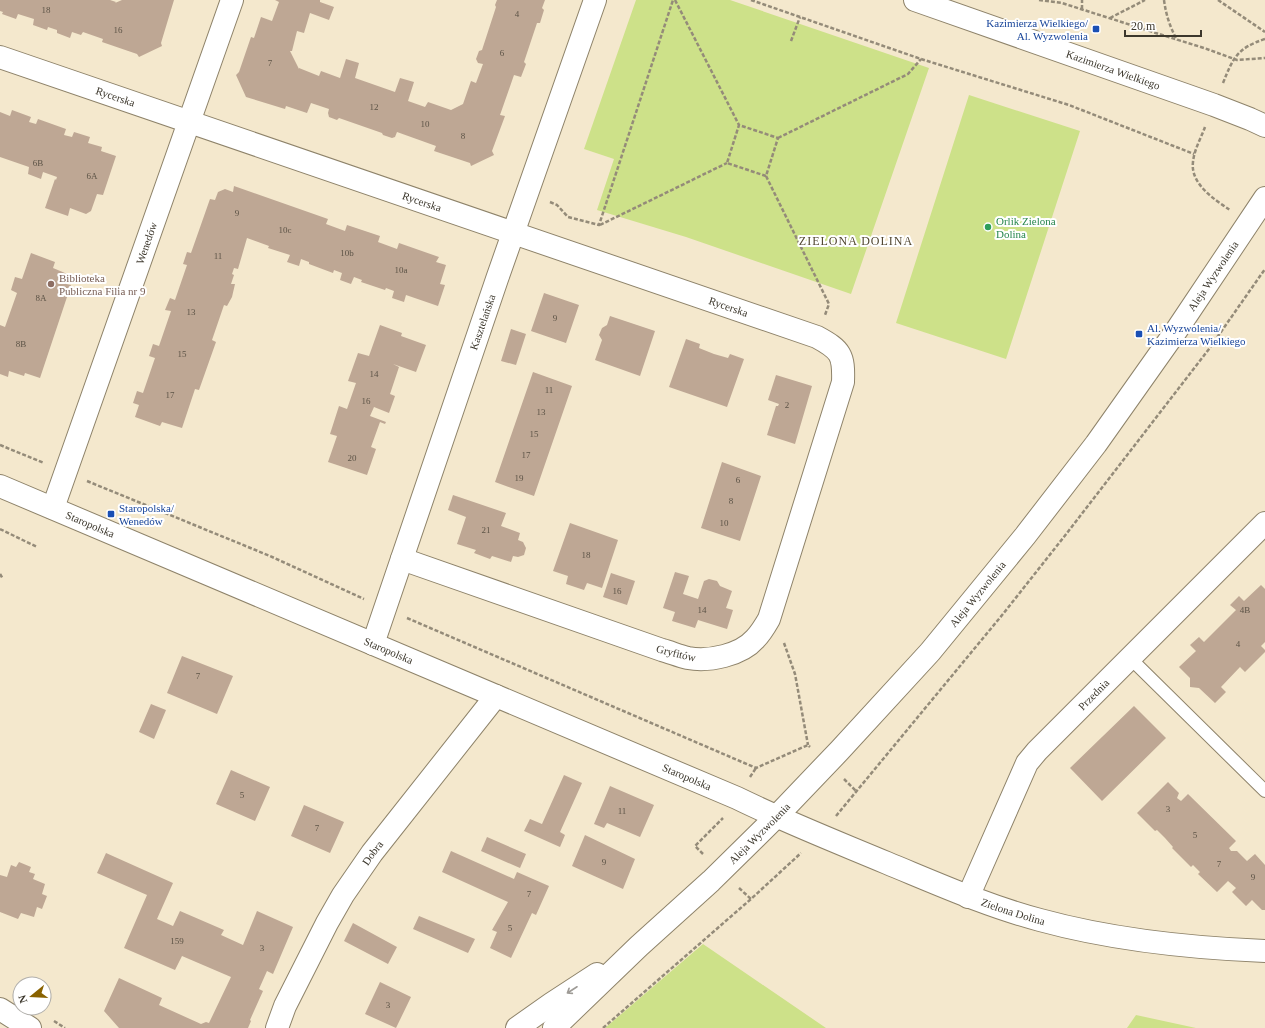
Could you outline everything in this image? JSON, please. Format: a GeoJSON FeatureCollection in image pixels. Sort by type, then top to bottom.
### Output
{"type":"FeatureCollection","features":[{"type":"Feature","properties":{"kind":"street","name":"Wenedów"},"geometry":{"type":"LineString","coordinates":[[53,508],[232,0]]}},
{"type":"Feature","properties":{"kind":"street","name":"Kasztelańska"},"geometry":{"type":"LineString","coordinates":[[373,644],[526,194],[595,0]]}},
{"type":"Feature","properties":{"kind":"street","name":"Kazimierza Wielkiego"},"geometry":{"type":"LineString","coordinates":[[915,0],[1214,105],[1250,118],[1265,126]]}},
{"type":"Feature","properties":{"kind":"street","name":"Rycerska"},"geometry":{"type":"LineString","coordinates":[[0,57],[817,337],[832,345],[840,354]]}},
{"type":"Feature","properties":{"kind":"street","name":"Aleja Wyzwolenia"},"geometry":{"type":"LineString","coordinates":[[554,1028],[639,946],[711,881],[776,817],[930,652],[1051,503],[1138,386],[1265,198]]}},
{"type":"Feature","properties":{"kind":"street","name":"Gryfitów"},"geometry":{"type":"LineString","coordinates":[[402,559],[662,650],[689,658],[705,659],[721,657],[737,652],[754,641],[769,619],[843,382],[843,362],[840,354]]}},
{"type":"Feature","properties":{"kind":"street","name":"Staropolska"},"geometry":{"type":"LineString","coordinates":[[0,486],[737,798],[776,817]]}},
{"type":"Feature","properties":{"kind":"street","name":"Przednia"},"geometry":{"type":"LineString","coordinates":[[968,897],[1027,763],[1037,750],[1265,522]]}},
{"type":"Feature","properties":{"kind":"street","name":"Dobra"},"geometry":{"type":"LineString","coordinates":[[277,1028],[285,1006],[327,923],[343,895],[372,853],[496,696]]}},
{"type":"Feature","properties":{"kind":"street","name":"Zielona Dolina"},"geometry":{"type":"LineString","coordinates":[[776,817],[968,897],[1007,911],[1081,930],[1181,945],[1225,950],[1265,951]]}},
{"type":"Feature","properties":{"kind":"street","name":"Aleja Wyzwolenia"},"geometry":{"type":"LineString","coordinates":[[517,1028],[550,1004],[639,946]]}},
{"type":"Feature","properties":{"kind":"street"},"geometry":{"type":"LineString","coordinates":[[0,1009],[30,1028]]}},
{"type":"Feature","properties":{"kind":"lane"},"geometry":{"type":"LineString","coordinates":[[1130,658],[1265,791]]}},
{"type":"Feature","properties":{"kind":"path"},"geometry":{"type":"LineString","coordinates":[[599,225],[674,0]]}},
{"type":"Feature","properties":{"kind":"path"},"geometry":{"type":"LineString","coordinates":[[674,0],[739,125],[778,138],[908,74],[921,59]]}},
{"type":"Feature","properties":{"kind":"path"},"geometry":{"type":"LineString","coordinates":[[751,0],[921,59],[1069,105],[1194,154],[1192,164],[1194,174],[1206,192],[1249,223]]}},
{"type":"Feature","properties":{"kind":"path"},"geometry":{"type":"LineString","coordinates":[[1038,0],[1062,3],[1082,9],[1204,48],[1233,59],[1248,60],[1265,58]]}},
{"type":"Feature","properties":{"kind":"path"},"geometry":{"type":"LineString","coordinates":[[1082,0],[1082,9]]}},
{"type":"Feature","properties":{"kind":"path"},"geometry":{"type":"LineString","coordinates":[[1110,18],[1145,0]]}},
{"type":"Feature","properties":{"kind":"path"},"geometry":{"type":"LineString","coordinates":[[1164,0],[1165,12],[1177,40]]}},
{"type":"Feature","properties":{"kind":"path"},"geometry":{"type":"LineString","coordinates":[[1218,0],[1265,32]]}},
{"type":"Feature","properties":{"kind":"path"},"geometry":{"type":"LineString","coordinates":[[791,41],[800,17]]}},
{"type":"Feature","properties":{"kind":"path"},"geometry":{"type":"LineString","coordinates":[[1233,59],[1251,44],[1265,39]]}},
{"type":"Feature","properties":{"kind":"path"},"geometry":{"type":"LineString","coordinates":[[727,163],[739,125]]}},
{"type":"Feature","properties":{"kind":"path"},"geometry":{"type":"LineString","coordinates":[[778,138],[766,176],[829,304],[817,337]]}},
{"type":"Feature","properties":{"kind":"path"},"geometry":{"type":"LineString","coordinates":[[526,194],[557,205],[568,217],[599,225],[727,163],[766,176]]}},
{"type":"Feature","properties":{"kind":"path"},"geometry":{"type":"LineString","coordinates":[[602,1028],[751,899],[821,835],[1003,614],[1067,533],[1209,349],[1265,269]]}},
{"type":"Feature","properties":{"kind":"path"},"geometry":{"type":"LineString","coordinates":[[0,445],[270,556],[385,609],[756,768],[808,745]]}},
{"type":"Feature","properties":{"kind":"path"},"geometry":{"type":"LineString","coordinates":[[0,529],[37,547]]}},
{"type":"Feature","properties":{"kind":"path"},"geometry":{"type":"LineString","coordinates":[[0,574],[3,579]]}},
{"type":"Feature","properties":{"kind":"path"},"geometry":{"type":"LineString","coordinates":[[772,610],[795,674],[808,745],[856,791]]}},
{"type":"Feature","properties":{"kind":"green space"},"geometry":{"type":"Polygon","coordinates":[[[636,0],[730,0],[929,68],[851,294],[686,237],[597,210],[614,159],[584,149],[636,0]]]}},
{"type":"Feature","properties":{"kind":"green space","name":"Orlik Zielona Dolina"},"geometry":{"type":"Polygon","coordinates":[[[969,95],[1080,131],[1006,359],[896,323],[969,95]]]}},
{"type":"Feature","properties":{"kind":"green space"},"geometry":{"type":"Polygon","coordinates":[[[703,944],[826,1028],[605,1028],[703,944]]]}},
{"type":"Feature","properties":{"kind":"green space"},"geometry":{"type":"Polygon","coordinates":[[[1136,1015],[1196,1028],[1127,1028],[1136,1015]]]}},
{"type":"Feature","properties":{"kind":"building"},"geometry":{"type":"Polygon","coordinates":[[[0,0],[110,0],[116,2],[115,3],[122,0],[174,0],[161,43],[162,46],[139,57],[137,54],[102,42],[103,39],[83,32],[81,35],[72,32],[70,38],[57,33],[57,30],[48,27],[47,30],[33,25],[34,19],[18,14],[16,19],[2,14],[3,12],[0,11],[0,0]]]}},
{"type":"Feature","properties":{"kind":"building"},"geometry":{"type":"Polygon","coordinates":[[[275,0],[320,0],[320,2],[334,7],[329,20],[310,13],[304,33],[297,31],[292,51],[290,51],[299,69],[319,76],[321,71],[340,78],[346,59],[359,63],[355,78],[395,92],[400,78],[414,82],[408,101],[425,107],[428,102],[451,110],[463,104],[471,81],[476,83],[483,64],[478,63],[476,59],[479,51],[482,50],[497,0],[545,0],[542,8],[544,10],[540,23],[537,23],[524,62],[526,64],[521,77],[514,75],[500,115],[505,116],[492,151],[494,155],[471,166],[470,163],[434,151],[436,146],[397,132],[395,137],[392,138],[339,118],[337,120],[329,117],[329,109],[311,103],[307,113],[286,106],[285,109],[246,97],[236,75],[239,72],[251,37],[254,38],[261,17],[272,21],[279,2],[275,0]]]}},
{"type":"Feature","properties":{"kind":"building"},"geometry":{"type":"Polygon","coordinates":[[[12,110],[31,117],[29,122],[36,124],[38,119],[66,129],[64,135],[72,137],[74,132],[90,137],[88,143],[102,147],[101,151],[116,156],[103,195],[97,194],[91,211],[86,214],[70,208],[68,216],[45,208],[57,177],[43,172],[41,179],[28,174],[29,167],[0,157],[0,112],[10,116],[12,110]]]}},
{"type":"Feature","properties":{"kind":"building"},"geometry":{"type":"Polygon","coordinates":[[[234,186],[328,219],[326,224],[345,231],[347,225],[380,236],[378,242],[397,249],[399,243],[439,257],[436,262],[446,265],[440,284],[445,285],[438,306],[406,295],[404,302],[392,298],[394,291],[386,288],[385,290],[361,282],[362,280],[354,277],[351,284],[340,280],[342,273],[334,270],[333,273],[309,264],[309,262],[301,259],[299,266],[287,262],[290,255],[268,248],[269,246],[247,238],[238,269],[234,268],[232,274],[234,275],[231,284],[235,284],[232,297],[227,306],[224,305],[212,340],[216,342],[199,390],[195,389],[182,428],[162,422],[160,426],[135,417],[139,405],[133,403],[137,391],[143,393],[155,358],[149,356],[153,344],[159,346],[171,311],[165,310],[170,298],[175,300],[187,265],[183,264],[187,252],[191,253],[210,199],[215,200],[218,192],[225,189],[233,192],[234,186]]]}},
{"type":"Feature","properties":{"kind":"building"},"geometry":{"type":"Polygon","coordinates":[[[31,253],[55,262],[53,268],[65,273],[68,278],[66,284],[71,285],[40,378],[25,373],[24,376],[9,371],[8,377],[0,374],[0,325],[5,327],[17,293],[11,290],[15,277],[22,279],[31,253]]]}},
{"type":"Feature","properties":{"kind":"building"},"geometry":{"type":"Polygon","coordinates":[[[544,293],[579,305],[566,343],[531,331],[544,293]]]}},
{"type":"Feature","properties":{"kind":"building"},"geometry":{"type":"Polygon","coordinates":[[[610,316],[655,331],[640,376],[595,360],[602,340],[599,335],[602,328],[607,325],[610,316]]]}},
{"type":"Feature","properties":{"kind":"building"},"geometry":{"type":"Polygon","coordinates":[[[380,325],[402,333],[401,336],[426,345],[416,372],[393,364],[399,367],[390,394],[395,396],[389,413],[374,407],[370,416],[386,422],[385,424],[380,422],[371,447],[376,449],[367,475],[328,462],[337,436],[330,434],[339,406],[347,409],[356,383],[348,381],[358,353],[369,356],[380,325]]]}},
{"type":"Feature","properties":{"kind":"building"},"geometry":{"type":"Polygon","coordinates":[[[511,329],[526,334],[516,365],[501,361],[511,329]]]}},
{"type":"Feature","properties":{"kind":"building"},"geometry":{"type":"Polygon","coordinates":[[[686,339],[700,344],[699,348],[714,354],[728,358],[730,354],[744,359],[727,407],[669,387],[686,339]]]}},
{"type":"Feature","properties":{"kind":"building"},"geometry":{"type":"Polygon","coordinates":[[[533,372],[572,386],[534,496],[495,482],[533,372]]]}},
{"type":"Feature","properties":{"kind":"building"},"geometry":{"type":"Polygon","coordinates":[[[776,375],[812,386],[795,444],[767,435],[776,406],[779,404],[768,400],[776,375]]]}},
{"type":"Feature","properties":{"kind":"building"},"geometry":{"type":"Polygon","coordinates":[[[722,462],[761,476],[740,541],[701,528],[722,462]]]}},
{"type":"Feature","properties":{"kind":"building"},"geometry":{"type":"Polygon","coordinates":[[[453,495],[506,513],[501,526],[520,533],[518,540],[523,542],[526,548],[524,555],[518,557],[513,556],[511,562],[492,556],[490,559],[474,553],[476,550],[457,544],[466,517],[448,510],[453,495]]]}},
{"type":"Feature","properties":{"kind":"building"},"geometry":{"type":"Polygon","coordinates":[[[570,523],[618,540],[602,588],[587,583],[584,590],[566,584],[568,576],[553,571],[570,523]]]}},
{"type":"Feature","properties":{"kind":"building"},"geometry":{"type":"Polygon","coordinates":[[[675,572],[689,576],[683,594],[698,599],[704,581],[709,579],[717,581],[720,586],[732,591],[726,608],[733,610],[727,629],[698,620],[695,628],[672,621],[675,612],[663,608],[675,572]]]}},
{"type":"Feature","properties":{"kind":"building"},"geometry":{"type":"Polygon","coordinates":[[[611,573],[635,581],[627,605],[603,597],[611,573]]]}},
{"type":"Feature","properties":{"kind":"building"},"geometry":{"type":"Polygon","coordinates":[[[1261,585],[1265,589],[1265,642],[1261,646],[1265,652],[1245,672],[1240,667],[1221,687],[1226,692],[1215,703],[1199,688],[1190,687],[1190,678],[1179,667],[1196,651],[1190,645],[1199,637],[1204,642],[1236,610],[1230,605],[1239,596],[1244,601],[1261,585]]]}},
{"type":"Feature","properties":{"kind":"building"},"geometry":{"type":"Polygon","coordinates":[[[182,656],[233,676],[217,714],[167,693],[182,656]]]}},
{"type":"Feature","properties":{"kind":"building"},"geometry":{"type":"Polygon","coordinates":[[[151,704],[166,710],[154,739],[139,732],[151,704]]]}},
{"type":"Feature","properties":{"kind":"building"},"geometry":{"type":"Polygon","coordinates":[[[1134,706],[1166,738],[1102,801],[1070,768],[1134,706]]]}},
{"type":"Feature","properties":{"kind":"building"},"geometry":{"type":"Polygon","coordinates":[[[231,770],[270,787],[255,821],[216,804],[231,770]]]}},
{"type":"Feature","properties":{"kind":"building"},"geometry":{"type":"Polygon","coordinates":[[[564,775],[582,783],[560,832],[565,835],[560,847],[524,831],[530,819],[542,824],[564,775]]]}},
{"type":"Feature","properties":{"kind":"building"},"geometry":{"type":"Polygon","coordinates":[[[1168,782],[1179,793],[1177,798],[1181,801],[1188,794],[1236,841],[1229,848],[1231,851],[1237,851],[1247,861],[1255,854],[1265,865],[1265,910],[1262,910],[1252,900],[1246,906],[1232,892],[1236,888],[1228,881],[1217,892],[1198,874],[1200,872],[1193,865],[1191,867],[1157,830],[1155,831],[1137,813],[1168,782]]]}},
{"type":"Feature","properties":{"kind":"building"},"geometry":{"type":"Polygon","coordinates":[[[610,786],[654,805],[640,837],[607,823],[604,828],[594,824],[610,786]]]}},
{"type":"Feature","properties":{"kind":"building"},"geometry":{"type":"Polygon","coordinates":[[[304,805],[344,822],[330,853],[291,836],[304,805]]]}},
{"type":"Feature","properties":{"kind":"building"},"geometry":{"type":"Polygon","coordinates":[[[585,835],[635,859],[623,889],[572,866],[585,835]]]}},
{"type":"Feature","properties":{"kind":"building"},"geometry":{"type":"Polygon","coordinates":[[[487,837],[526,854],[520,868],[481,851],[487,837]]]}},
{"type":"Feature","properties":{"kind":"building"},"geometry":{"type":"Polygon","coordinates":[[[451,851],[514,879],[517,872],[549,886],[536,915],[532,913],[511,958],[490,948],[497,932],[492,930],[508,902],[442,872],[451,851]]]}},
{"type":"Feature","properties":{"kind":"building"},"geometry":{"type":"Polygon","coordinates":[[[106,853],[173,883],[157,919],[173,926],[180,911],[224,930],[221,935],[243,945],[257,911],[293,927],[273,974],[267,971],[259,989],[263,991],[248,1028],[119,1028],[104,1011],[119,978],[162,998],[159,1005],[201,1024],[206,1022],[209,1023],[231,977],[182,956],[175,970],[124,948],[147,895],[97,873],[106,853]]]}},
{"type":"Feature","properties":{"kind":"building"},"geometry":{"type":"Polygon","coordinates":[[[19,862],[31,867],[29,872],[35,874],[33,879],[45,884],[42,894],[47,896],[42,909],[37,907],[34,917],[21,913],[18,919],[0,912],[0,875],[7,877],[11,865],[16,867],[19,862]]]}},
{"type":"Feature","properties":{"kind":"building"},"geometry":{"type":"Polygon","coordinates":[[[419,916],[475,939],[468,953],[413,929],[419,916]]]}},
{"type":"Feature","properties":{"kind":"building"},"geometry":{"type":"Polygon","coordinates":[[[353,923],[397,947],[388,964],[344,941],[353,923]]]}},
{"type":"Feature","properties":{"kind":"building"},"geometry":{"type":"Polygon","coordinates":[[[380,982],[411,997],[396,1028],[365,1014],[380,982]]]}},
{"type":"Feature","properties":{"kind":"place","name":"Kazimierza Wielkiego/ Al. Wyzwolenia"},"geometry":{"type":"Point","coordinates":[1096,29]}},
{"type":"Feature","properties":{"kind":"place","name":"Orlik Zielona Dolina"},"geometry":{"type":"Point","coordinates":[988,227]}},
{"type":"Feature","properties":{"kind":"place","name":"Biblioteka Publiczna Filia nr 9"},"geometry":{"type":"Point","coordinates":[51,284]}},
{"type":"Feature","properties":{"kind":"place","name":"Al. Wyzwolenia/ Kazimierza Wielkiego"},"geometry":{"type":"Point","coordinates":[1139,334]}},
{"type":"Feature","properties":{"kind":"place","name":"Staropolska/ Wenedów"},"geometry":{"type":"Point","coordinates":[111,514]}},
{"type":"Feature","properties":{"kind":"district","name":"ZIELONA DOLINA"},"geometry":{"type":"Point","coordinates":[856,241]}}]}
